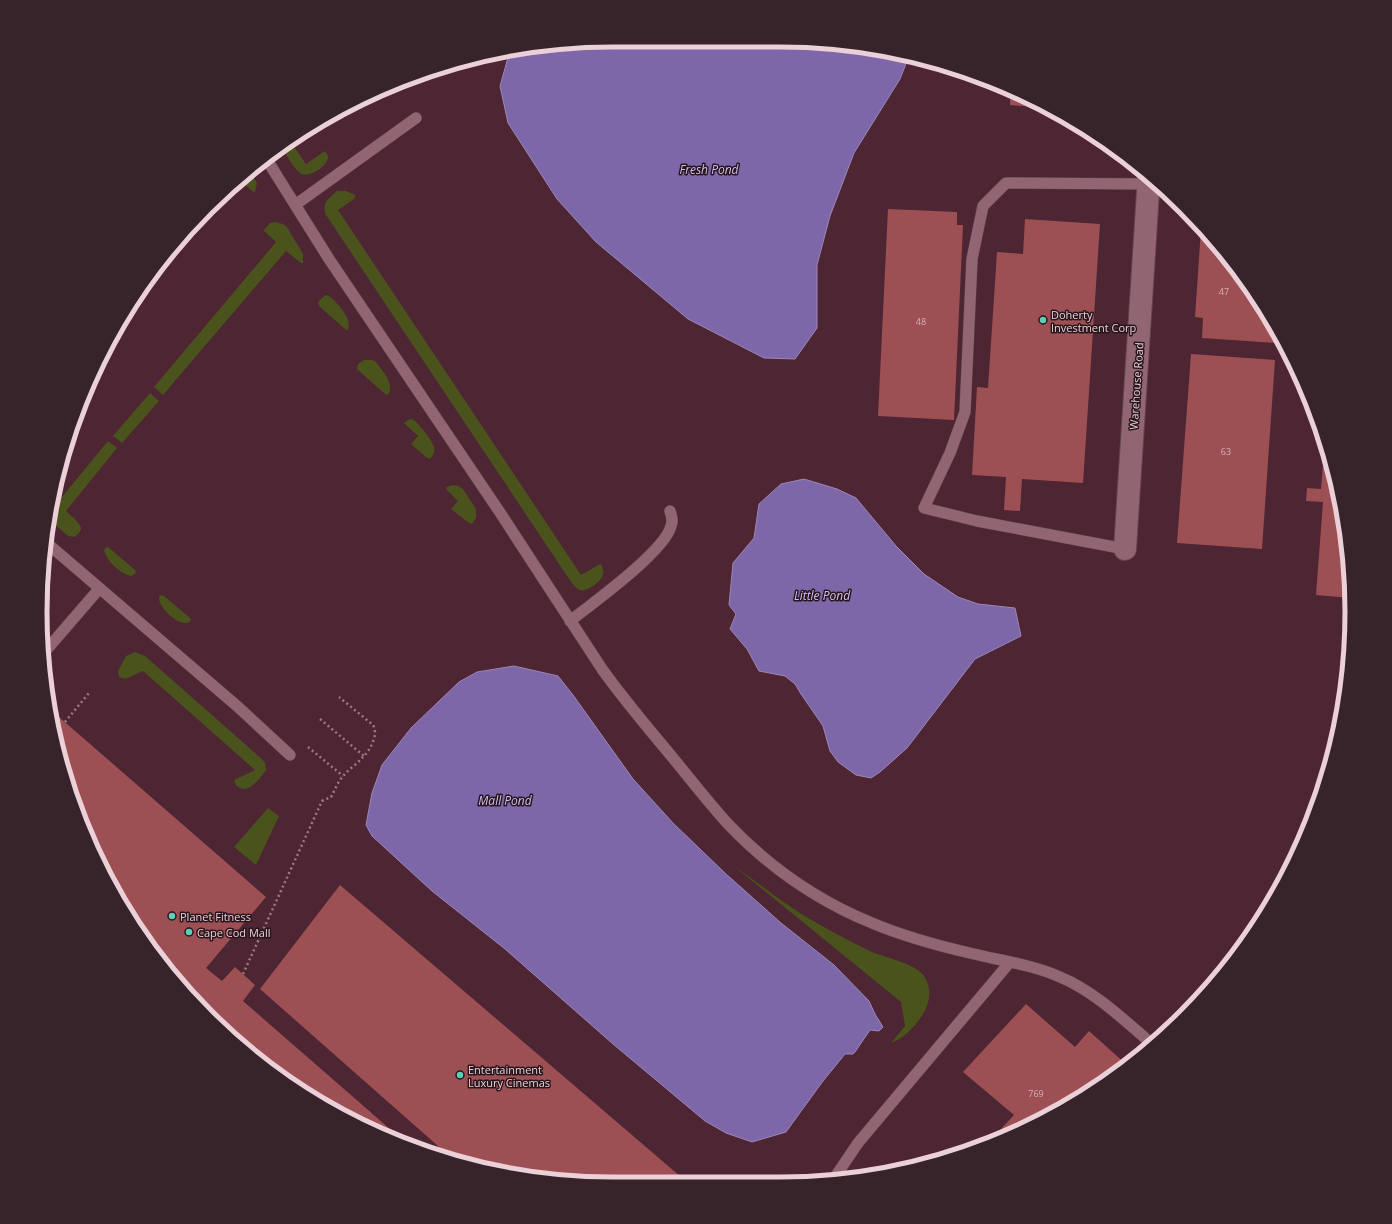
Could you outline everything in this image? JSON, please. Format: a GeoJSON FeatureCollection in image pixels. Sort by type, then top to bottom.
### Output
{"type":"FeatureCollection","features":[{"type":"Feature","properties":{"kind":"street","name":"Warehouse Road"},"geometry":{"type":"LineString","coordinates":[[1125,549],[1148,183]]}},
{"type":"Feature","properties":{"kind":"lane"},"geometry":{"type":"LineString","coordinates":[[295,205],[416,118]]}},
{"type":"Feature","properties":{"kind":"lane"},"geometry":{"type":"LineString","coordinates":[[269,163],[329,259],[499,511],[570,621],[620,693],[728,824],[757,852],[816,896],[843,910],[871,923],[916,939],[952,949],[1037,968],[1062,978],[1106,1004],[1148,1041]]}},
{"type":"Feature","properties":{"kind":"lane"},"geometry":{"type":"LineString","coordinates":[[1125,549],[976,521],[924,508],[950,453],[965,412],[972,260],[983,206],[1006,183],[1144,180]]}},
{"type":"Feature","properties":{"kind":"lane"},"geometry":{"type":"LineString","coordinates":[[570,621],[650,556],[663,542],[671,528],[672,518],[670,511]]}},
{"type":"Feature","properties":{"kind":"lane"},"geometry":{"type":"LineString","coordinates":[[51,549],[236,706],[290,755]]}},
{"type":"Feature","properties":{"kind":"lane"},"geometry":{"type":"LineString","coordinates":[[48,649],[99,588]]}},
{"type":"Feature","properties":{"kind":"lane"},"geometry":{"type":"LineString","coordinates":[[837,1174],[858,1143],[1010,962]]}},
{"type":"Feature","properties":{"kind":"path"},"geometry":{"type":"LineString","coordinates":[[65,722],[89,693]]}},
{"type":"Feature","properties":{"kind":"path"},"geometry":{"type":"LineString","coordinates":[[243,974],[322,801],[331,797],[343,776],[364,756],[375,736],[376,729],[373,724],[339,697]]}},
{"type":"Feature","properties":{"kind":"path"},"geometry":{"type":"LineString","coordinates":[[320,719],[364,756]]}},
{"type":"Feature","properties":{"kind":"path"},"geometry":{"type":"LineString","coordinates":[[308,746],[343,776]]}},
{"type":"Feature","properties":{"kind":"green space"},"geometry":{"type":"Polygon","coordinates":[[[293,146],[306,164],[325,151],[328,156],[322,167],[310,174],[302,174],[294,167],[284,152],[293,146]]]}},
{"type":"Feature","properties":{"kind":"green space"},"geometry":{"type":"Polygon","coordinates":[[[253,176],[257,183],[255,192],[244,183],[253,176]]]}},
{"type":"Feature","properties":{"kind":"green space"},"geometry":{"type":"Polygon","coordinates":[[[337,191],[346,191],[355,195],[354,199],[338,210],[581,575],[600,564],[602,566],[602,578],[593,586],[580,590],[572,583],[326,215],[324,207],[325,204],[337,191]]]}},
{"type":"Feature","properties":{"kind":"green space"},"geometry":{"type":"Polygon","coordinates":[[[275,222],[283,224],[287,227],[303,254],[303,263],[286,251],[163,395],[154,387],[276,242],[264,231],[270,223],[275,222]]]}},
{"type":"Feature","properties":{"kind":"green space"},"geometry":{"type":"Polygon","coordinates":[[[327,295],[336,302],[347,317],[349,326],[348,330],[346,330],[319,306],[318,302],[327,295]]]}},
{"type":"Feature","properties":{"kind":"green space"},"geometry":{"type":"Polygon","coordinates":[[[364,360],[372,360],[376,362],[385,374],[390,386],[388,395],[357,369],[358,364],[364,360]]]}},
{"type":"Feature","properties":{"kind":"green space"},"geometry":{"type":"Polygon","coordinates":[[[150,393],[159,401],[122,443],[113,436],[150,393]]]}},
{"type":"Feature","properties":{"kind":"green space"},"geometry":{"type":"Polygon","coordinates":[[[412,419],[421,427],[433,444],[434,452],[430,459],[411,444],[418,436],[404,423],[412,419]]]}},
{"type":"Feature","properties":{"kind":"green space"},"geometry":{"type":"Polygon","coordinates":[[[108,441],[117,448],[66,511],[81,527],[80,532],[75,537],[68,536],[54,524],[58,502],[108,441]]]}},
{"type":"Feature","properties":{"kind":"green space"},"geometry":{"type":"Polygon","coordinates":[[[453,485],[463,489],[476,509],[476,518],[472,524],[451,509],[458,501],[446,489],[447,487],[453,485]]]}},
{"type":"Feature","properties":{"kind":"green space"},"geometry":{"type":"Polygon","coordinates":[[[108,547],[136,571],[135,574],[131,576],[127,575],[115,567],[108,559],[104,551],[105,548],[108,547]]]}},
{"type":"Feature","properties":{"kind":"green space"},"geometry":{"type":"Polygon","coordinates":[[[161,595],[189,617],[191,619],[190,622],[183,623],[174,619],[167,613],[160,602],[159,597],[161,595]]]}},
{"type":"Feature","properties":{"kind":"green space"},"geometry":{"type":"Polygon","coordinates":[[[135,652],[145,656],[262,759],[265,763],[266,770],[253,785],[244,789],[236,785],[234,780],[255,770],[143,671],[125,679],[119,677],[118,671],[126,656],[135,652]]]}},
{"type":"Feature","properties":{"kind":"green space"},"geometry":{"type":"Polygon","coordinates":[[[268,808],[279,816],[256,865],[234,847],[268,808]]]}},
{"type":"Feature","properties":{"kind":"green space"},"geometry":{"type":"Polygon","coordinates":[[[734,866],[785,903],[820,925],[870,951],[907,964],[920,971],[928,984],[929,1000],[918,1022],[903,1037],[891,1043],[905,1026],[901,1002],[734,866]]]}},
{"type":"Feature","properties":{"kind":"water","name":"Fresh Pond"},"geometry":{"type":"Polygon","coordinates":[[[575,48],[817,48],[854,52],[907,62],[900,79],[854,153],[830,216],[817,265],[817,328],[795,359],[764,358],[688,319],[596,242],[557,199],[508,123],[500,86],[508,57],[575,48]]]}},
{"type":"Feature","properties":{"kind":"water","name":"Little Pond"},"geometry":{"type":"Polygon","coordinates":[[[804,479],[837,489],[856,498],[896,546],[924,574],[958,597],[978,604],[1015,608],[1021,636],[975,659],[907,748],[871,778],[856,775],[838,762],[830,751],[823,726],[795,684],[785,676],[759,671],[747,649],[730,629],[736,614],[729,605],[733,563],[754,538],[759,504],[781,484],[804,479]]]}},
{"type":"Feature","properties":{"kind":"water","name":"Mall Pond"},"geometry":{"type":"Polygon","coordinates":[[[514,666],[558,676],[633,779],[673,823],[726,874],[781,923],[834,965],[869,1001],[883,1027],[879,1031],[870,1030],[853,1054],[845,1054],[823,1081],[786,1132],[752,1142],[726,1133],[705,1121],[613,1044],[505,949],[432,891],[372,836],[366,825],[372,793],[382,765],[411,728],[459,682],[477,672],[514,666]]]}},
{"type":"Feature","properties":{"kind":"building"},"geometry":{"type":"Polygon","coordinates":[[[1011,96],[1033,107],[1010,105],[1011,96]]]}},
{"type":"Feature","properties":{"kind":"building"},"geometry":{"type":"Polygon","coordinates":[[[888,209],[957,212],[957,225],[963,225],[954,420],[878,416],[888,209]]]}},
{"type":"Feature","properties":{"kind":"building","name":"Doherty Investment Corp"},"geometry":{"type":"Polygon","coordinates":[[[1025,219],[1100,224],[1083,483],[1022,479],[1020,511],[1004,510],[1006,477],[972,475],[977,387],[988,388],[997,252],[1023,254],[1025,219]]]}},
{"type":"Feature","properties":{"kind":"building"},"geometry":{"type":"Polygon","coordinates":[[[1201,234],[1250,298],[1276,343],[1202,338],[1203,318],[1195,317],[1201,234]]]}},
{"type":"Feature","properties":{"kind":"building"},"geometry":{"type":"Polygon","coordinates":[[[1191,354],[1275,360],[1262,549],[1177,543],[1191,354]]]}},
{"type":"Feature","properties":{"kind":"building"},"geometry":{"type":"Polygon","coordinates":[[[1323,465],[1326,465],[1340,538],[1345,598],[1316,595],[1323,502],[1306,501],[1307,488],[1321,489],[1323,465]]]}},
{"type":"Feature","properties":{"kind":"building","name":"Cape Cod Mall"},"geometry":{"type":"Polygon","coordinates":[[[57,715],[266,897],[206,968],[222,981],[235,967],[255,985],[243,1001],[395,1134],[362,1119],[298,1082],[239,1037],[212,1012],[187,985],[142,926],[105,862],[77,794],[66,758],[57,715]]]}},
{"type":"Feature","properties":{"kind":"building","name":"Entertainment Luxury Cinemas"},"geometry":{"type":"Polygon","coordinates":[[[340,885],[681,1177],[575,1176],[538,1172],[502,1166],[444,1151],[260,989],[340,885]]]}},
{"type":"Feature","properties":{"kind":"building"},"geometry":{"type":"Polygon","coordinates":[[[1026,1004],[1075,1047],[1089,1031],[1123,1061],[1094,1082],[1062,1101],[1030,1119],[997,1134],[1014,1115],[963,1072],[1026,1004]]]}},
{"type":"Feature","properties":{"kind":"place","name":"Doherty Investment Corp"},"geometry":{"type":"Point","coordinates":[1043,320]}},
{"type":"Feature","properties":{"kind":"place","name":"Planet Fitness"},"geometry":{"type":"Point","coordinates":[172,916]}},
{"type":"Feature","properties":{"kind":"place","name":"Cape Cod Mall"},"geometry":{"type":"Point","coordinates":[189,932]}},
{"type":"Feature","properties":{"kind":"place","name":"Entertainment Luxury Cinemas"},"geometry":{"type":"Point","coordinates":[460,1075]}}]}
